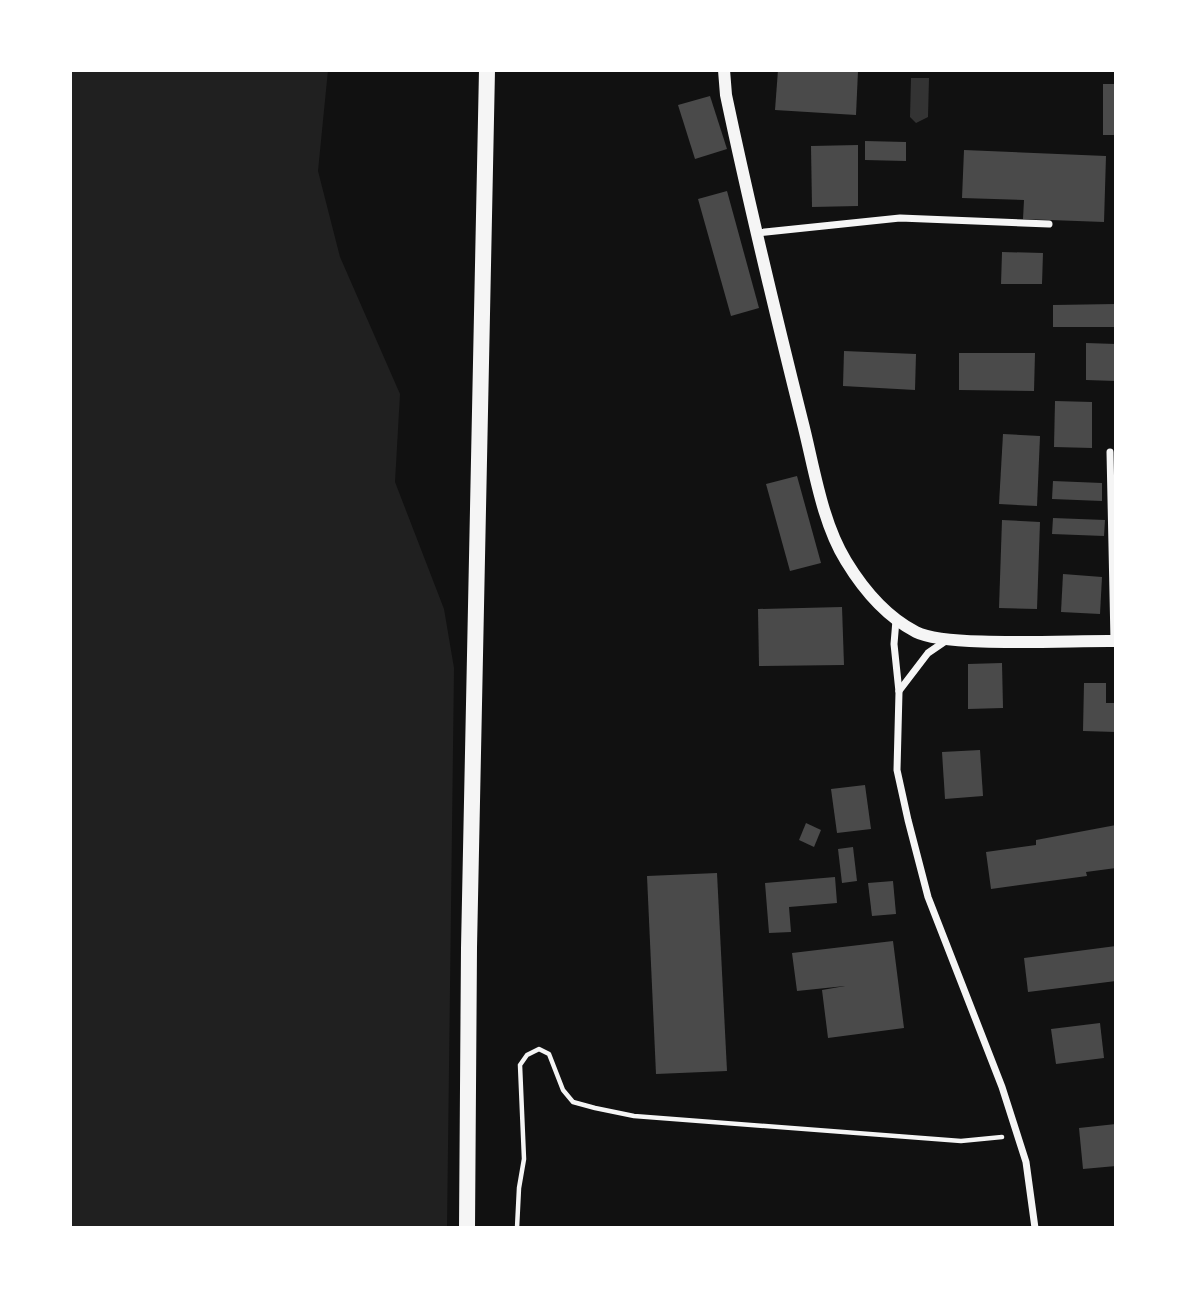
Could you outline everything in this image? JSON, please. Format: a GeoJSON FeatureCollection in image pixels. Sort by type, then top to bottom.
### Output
{"type":"FeatureCollection","features":[{"type":"Feature","properties":{"kind":"highway"},"geometry":{"type":"LineString","coordinates":[[467,1228],[469,948],[487,70]]}},
{"type":"Feature","properties":{"kind":"street"},"geometry":{"type":"LineString","coordinates":[[724,70],[726,95],[755,234],[828,517],[846,560],[875,600],[896,620],[919,634],[947,640],[1115,641],[1110,452]]}},
{"type":"Feature","properties":{"kind":"street"},"geometry":{"type":"LineString","coordinates":[[755,234],[900,218],[1049,224]]}},
{"type":"Feature","properties":{"kind":"street"},"geometry":{"type":"LineString","coordinates":[[896,620],[894,644],[899,692],[897,770],[921,871],[1026,1161],[1035,1228]]}},
{"type":"Feature","properties":{"kind":"street"},"geometry":{"type":"LineString","coordinates":[[899,692],[928,653],[947,640]]}},
{"type":"Feature","properties":{"kind":"path"},"geometry":{"type":"LineString","coordinates":[[517,1228],[524,1159],[520,1065],[527,1055],[539,1049],[549,1054],[563,1090],[573,1102],[634,1116],[961,1141],[990,1139],[1016,1131]]}},
{"type":"Feature","properties":{"kind":"shaded area"},"geometry":{"type":"Polygon","coordinates":[[[70,70],[328,70],[318,171],[340,257],[400,394],[395,482],[444,609],[454,668],[447,1228],[70,1228],[70,70]]]}},
{"type":"Feature","properties":{"kind":"shaded area"},"geometry":{"type":"Polygon","coordinates":[[[911,78],[929,78],[928,117],[916,123],[910,117],[911,78]]]}},
{"type":"Feature","properties":{"kind":"building"},"geometry":{"type":"Polygon","coordinates":[[[778,70],[858,71],[856,115],[775,110],[778,70]]]}},
{"type":"Feature","properties":{"kind":"building"},"geometry":{"type":"Polygon","coordinates":[[[1103,84],[1116,84],[1116,135],[1103,135],[1103,84]]]}},
{"type":"Feature","properties":{"kind":"building"},"geometry":{"type":"Polygon","coordinates":[[[710,96],[727,149],[695,159],[678,105],[710,96]]]}},
{"type":"Feature","properties":{"kind":"building"},"geometry":{"type":"Polygon","coordinates":[[[865,141],[906,142],[906,161],[865,160],[865,141]]]}},
{"type":"Feature","properties":{"kind":"building"},"geometry":{"type":"Polygon","coordinates":[[[858,145],[858,206],[812,207],[811,146],[858,145]]]}},
{"type":"Feature","properties":{"kind":"building"},"geometry":{"type":"Polygon","coordinates":[[[964,150],[1106,156],[1104,222],[1023,219],[1024,200],[962,198],[964,150]]]}},
{"type":"Feature","properties":{"kind":"building"},"geometry":{"type":"Polygon","coordinates":[[[727,191],[759,308],[731,316],[698,199],[727,191]]]}},
{"type":"Feature","properties":{"kind":"building"},"geometry":{"type":"Polygon","coordinates":[[[1002,252],[1043,253],[1042,284],[1001,284],[1002,252]]]}},
{"type":"Feature","properties":{"kind":"building"},"geometry":{"type":"Polygon","coordinates":[[[1116,304],[1116,327],[1053,327],[1053,305],[1116,304]]]}},
{"type":"Feature","properties":{"kind":"building"},"geometry":{"type":"Polygon","coordinates":[[[1086,343],[1116,344],[1116,381],[1086,380],[1086,343]]]}},
{"type":"Feature","properties":{"kind":"building"},"geometry":{"type":"Polygon","coordinates":[[[844,351],[916,354],[915,390],[843,386],[844,351]]]}},
{"type":"Feature","properties":{"kind":"building"},"geometry":{"type":"Polygon","coordinates":[[[959,353],[1035,353],[1034,391],[959,390],[959,353]]]}},
{"type":"Feature","properties":{"kind":"building"},"geometry":{"type":"Polygon","coordinates":[[[1055,401],[1092,402],[1092,448],[1054,447],[1055,401]]]}},
{"type":"Feature","properties":{"kind":"building"},"geometry":{"type":"Polygon","coordinates":[[[1003,434],[1040,436],[1037,506],[999,504],[1003,434]]]}},
{"type":"Feature","properties":{"kind":"building"},"geometry":{"type":"Polygon","coordinates":[[[797,476],[821,563],[790,571],[766,484],[797,476]]]}},
{"type":"Feature","properties":{"kind":"building"},"geometry":{"type":"Polygon","coordinates":[[[1053,481],[1102,483],[1102,501],[1052,499],[1053,481]]]}},
{"type":"Feature","properties":{"kind":"building"},"geometry":{"type":"Polygon","coordinates":[[[1053,518],[1105,520],[1104,536],[1052,534],[1053,518]]]}},
{"type":"Feature","properties":{"kind":"building"},"geometry":{"type":"Polygon","coordinates":[[[1002,520],[1040,522],[1037,609],[999,608],[1002,520]]]}},
{"type":"Feature","properties":{"kind":"building"},"geometry":{"type":"Polygon","coordinates":[[[1063,574],[1102,577],[1100,614],[1061,612],[1063,574]]]}},
{"type":"Feature","properties":{"kind":"building"},"geometry":{"type":"Polygon","coordinates":[[[842,607],[844,665],[759,666],[758,609],[842,607]]]}},
{"type":"Feature","properties":{"kind":"building"},"geometry":{"type":"Polygon","coordinates":[[[1002,663],[1003,708],[968,709],[968,664],[1002,663]]]}},
{"type":"Feature","properties":{"kind":"building"},"geometry":{"type":"Polygon","coordinates":[[[1084,683],[1106,683],[1106,703],[1116,703],[1116,732],[1083,731],[1084,683]]]}},
{"type":"Feature","properties":{"kind":"building"},"geometry":{"type":"Polygon","coordinates":[[[980,750],[983,796],[945,799],[942,752],[980,750]]]}},
{"type":"Feature","properties":{"kind":"building"},"geometry":{"type":"Polygon","coordinates":[[[865,785],[871,829],[837,833],[831,789],[865,785]]]}},
{"type":"Feature","properties":{"kind":"building"},"geometry":{"type":"Polygon","coordinates":[[[806,823],[821,830],[814,847],[799,840],[806,823]]]}},
{"type":"Feature","properties":{"kind":"building"},"geometry":{"type":"Polygon","coordinates":[[[1116,825],[1116,868],[1086,872],[1087,876],[991,889],[986,852],[1036,845],[1036,840],[1116,825]]]}},
{"type":"Feature","properties":{"kind":"building"},"geometry":{"type":"Polygon","coordinates":[[[853,847],[857,881],[842,883],[838,849],[853,847]]]}},
{"type":"Feature","properties":{"kind":"building"},"geometry":{"type":"Polygon","coordinates":[[[717,873],[727,1071],[656,1074],[647,876],[717,873]]]}},
{"type":"Feature","properties":{"kind":"building"},"geometry":{"type":"Polygon","coordinates":[[[835,877],[837,903],[789,907],[791,932],[769,933],[765,883],[835,877]]]}},
{"type":"Feature","properties":{"kind":"building"},"geometry":{"type":"Polygon","coordinates":[[[893,881],[896,914],[872,916],[868,883],[893,881]]]}},
{"type":"Feature","properties":{"kind":"building"},"geometry":{"type":"Polygon","coordinates":[[[893,941],[904,1028],[828,1038],[822,990],[845,986],[797,991],[792,953],[893,941]]]}},
{"type":"Feature","properties":{"kind":"building"},"geometry":{"type":"Polygon","coordinates":[[[1116,946],[1116,981],[1028,992],[1024,958],[1116,946]]]}},
{"type":"Feature","properties":{"kind":"building"},"geometry":{"type":"Polygon","coordinates":[[[1100,1023],[1104,1058],[1056,1064],[1051,1029],[1100,1023]]]}},
{"type":"Feature","properties":{"kind":"building"},"geometry":{"type":"Polygon","coordinates":[[[1116,1124],[1116,1166],[1083,1169],[1079,1128],[1116,1124]]]}}]}
